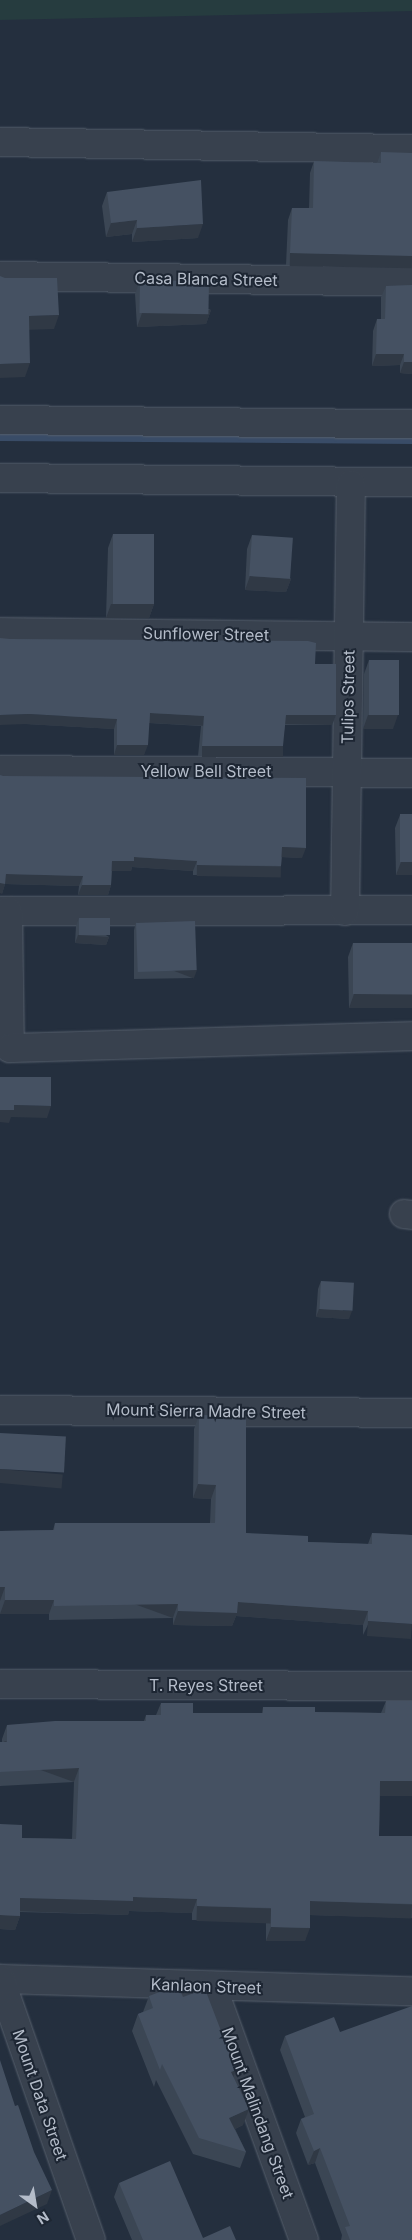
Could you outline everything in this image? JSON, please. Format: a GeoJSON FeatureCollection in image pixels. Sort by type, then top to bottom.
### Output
{"type":"FeatureCollection","features":[{"type":"Feature","properties":{"kind":"street"},"geometry":{"type":"LineString","coordinates":[[0,142],[412,149]]}},
{"type":"Feature","properties":{"kind":"street","name":"Casa Blanca Street"},"geometry":{"type":"LineString","coordinates":[[0,276],[412,282]]}},
{"type":"Feature","properties":{"kind":"street"},"geometry":{"type":"LineString","coordinates":[[0,420],[412,424]]}},
{"type":"Feature","properties":{"kind":"street"},"geometry":{"type":"LineString","coordinates":[[0,478],[351,484],[412,482]]}},
{"type":"Feature","properties":{"kind":"street","name":"Tulips Street"},"geometry":{"type":"LineString","coordinates":[[345,911],[351,484]]}},
{"type":"Feature","properties":{"kind":"street","name":"Sunflower Street"},"geometry":{"type":"LineString","coordinates":[[0,632],[412,638]]}},
{"type":"Feature","properties":{"kind":"street","name":"Yellow Bell Street"},"geometry":{"type":"LineString","coordinates":[[0,770],[412,773]]}},
{"type":"Feature","properties":{"kind":"street"},"geometry":{"type":"LineString","coordinates":[[412,910],[345,911],[282,908],[4,911],[10,1048],[412,1036]]}},
{"type":"Feature","properties":{"kind":"street","name":"Mount Sierra Madre Street"},"geometry":{"type":"LineString","coordinates":[[0,1410],[412,1413]]}},
{"type":"Feature","properties":{"kind":"street","name":"T. Reyes Street"},"geometry":{"type":"LineString","coordinates":[[0,1684],[412,1686]]}},
{"type":"Feature","properties":{"kind":"street","name":"Kanlaon Street"},"geometry":{"type":"LineString","coordinates":[[0,1979],[412,1992]]}},
{"type":"Feature","properties":{"kind":"street","name":"Mount Data Street"},"geometry":{"type":"LineString","coordinates":[[0,1979],[91,2240]]}},
{"type":"Feature","properties":{"kind":"street","name":"Mount Malindang Street"},"geometry":{"type":"LineString","coordinates":[[212,1986],[304,2240]]}},
{"type":"Feature","properties":{"kind":"green space"},"geometry":{"type":"Polygon","coordinates":[[[0,0],[412,0],[412,11],[0,20],[0,0]]]}},
{"type":"Feature","properties":{"kind":"building"},"geometry":{"type":"Polygon","coordinates":[[[381,152],[412,153],[412,256],[290,253],[292,208],[313,208],[314,161],[381,163],[381,152]]]}},
{"type":"Feature","properties":{"kind":"building"},"geometry":{"type":"Polygon","coordinates":[[[201,180],[203,224],[137,228],[137,220],[111,223],[107,192],[201,180]]]}},
{"type":"Feature","properties":{"kind":"building"},"geometry":{"type":"Polygon","coordinates":[[[0,276],[5,278],[57,278],[59,315],[29,316],[30,363],[0,364],[0,276]]]}},
{"type":"Feature","properties":{"kind":"building"},"geometry":{"type":"Polygon","coordinates":[[[140,280],[209,281],[208,314],[139,313],[140,280]]]}},
{"type":"Feature","properties":{"kind":"building"},"geometry":{"type":"Polygon","coordinates":[[[412,285],[412,362],[404,362],[404,354],[376,354],[377,319],[385,319],[386,286],[412,285]]]}},
{"type":"Feature","properties":{"kind":"building"},"geometry":{"type":"Polygon","coordinates":[[[113,534],[154,534],[154,604],[113,604],[113,534]]]}},
{"type":"Feature","properties":{"kind":"building"},"geometry":{"type":"Polygon","coordinates":[[[252,535],[293,538],[290,579],[249,576],[252,535]]]}},
{"type":"Feature","properties":{"kind":"building"},"geometry":{"type":"Polygon","coordinates":[[[0,638],[308,641],[316,643],[315,664],[336,664],[336,715],[286,715],[283,746],[202,746],[204,716],[150,713],[148,745],[117,745],[117,719],[29,714],[0,715],[0,638]]]}},
{"type":"Feature","properties":{"kind":"building"},"geometry":{"type":"Polygon","coordinates":[[[369,660],[399,660],[399,715],[369,715],[369,660]]]}},
{"type":"Feature","properties":{"kind":"building"},"geometry":{"type":"Polygon","coordinates":[[[0,775],[306,778],[306,848],[282,847],[281,866],[197,865],[197,861],[134,857],[134,861],[112,861],[111,885],[82,885],[83,876],[6,874],[5,884],[0,883],[0,775]]]}},
{"type":"Feature","properties":{"kind":"building"},"geometry":{"type":"Polygon","coordinates":[[[400,814],[412,814],[412,862],[400,862],[400,814]]]}},
{"type":"Feature","properties":{"kind":"building"},"geometry":{"type":"Polygon","coordinates":[[[79,918],[110,918],[110,935],[79,935],[79,918]]]}},
{"type":"Feature","properties":{"kind":"building"},"geometry":{"type":"Polygon","coordinates":[[[195,921],[197,970],[138,972],[136,923],[195,921]]]}},
{"type":"Feature","properties":{"kind":"building"},"geometry":{"type":"Polygon","coordinates":[[[353,943],[412,943],[412,994],[353,994],[353,943]]]}},
{"type":"Feature","properties":{"kind":"building"},"geometry":{"type":"Polygon","coordinates":[[[0,1077],[51,1077],[51,1106],[14,1105],[14,1110],[0,1110],[0,1077]]]}},
{"type":"Feature","properties":{"kind":"building"},"geometry":{"type":"Polygon","coordinates":[[[321,1281],[354,1283],[352,1311],[320,1309],[321,1281]]]}},
{"type":"Feature","properties":{"kind":"building"},"geometry":{"type":"Polygon","coordinates":[[[199,1415],[246,1416],[246,1533],[308,1536],[308,1542],[372,1544],[372,1533],[412,1535],[412,1624],[368,1621],[368,1611],[238,1602],[237,1613],[178,1611],[178,1604],[54,1606],[54,1600],[5,1600],[5,1587],[0,1587],[0,1531],[54,1530],[55,1523],[215,1523],[216,1485],[198,1484],[199,1415]]]}},
{"type":"Feature","properties":{"kind":"building"},"geometry":{"type":"Polygon","coordinates":[[[0,1433],[66,1436],[64,1472],[0,1469],[0,1433]]]}},
{"type":"Feature","properties":{"kind":"building"},"geometry":{"type":"Polygon","coordinates":[[[386,1701],[412,1701],[412,1781],[380,1781],[379,1836],[412,1836],[412,1904],[310,1901],[310,1928],[271,1927],[271,1908],[197,1906],[197,1899],[133,1897],[133,1901],[20,1898],[20,1916],[0,1915],[0,1824],[22,1825],[22,1838],[76,1839],[79,1768],[0,1772],[0,1742],[7,1742],[7,1725],[55,1721],[146,1721],[146,1715],[161,1715],[161,1703],[193,1703],[193,1713],[263,1713],[263,1707],[315,1707],[315,1712],[385,1713],[386,1701]]]}},
{"type":"Feature","properties":{"kind":"building"},"geometry":{"type":"Polygon","coordinates":[[[178,1985],[183,1997],[205,1989],[236,2070],[231,2072],[249,2109],[229,2118],[246,2152],[199,2138],[162,2064],[160,2070],[138,2014],[153,2008],[149,1996],[178,1985]]]}},
{"type":"Feature","properties":{"kind":"building"},"geometry":{"type":"Polygon","coordinates":[[[412,2006],[412,2240],[350,2240],[345,2227],[350,2226],[320,2148],[314,2151],[301,2119],[314,2114],[285,2036],[334,2017],[340,2032],[412,2006]]]}},
{"type":"Feature","properties":{"kind":"building"},"geometry":{"type":"Polygon","coordinates":[[[0,2060],[15,2106],[18,2105],[34,2152],[52,2190],[0,2215],[0,2060]]]}},
{"type":"Feature","properties":{"kind":"building"},"geometry":{"type":"Polygon","coordinates":[[[170,2161],[203,2238],[230,2226],[236,2240],[143,2240],[119,2183],[170,2161]]]}},
{"type":"Feature","properties":{"kind":"waterway"},"geometry":{"type":"LineString","coordinates":[[0,436],[412,439]]}}]}
